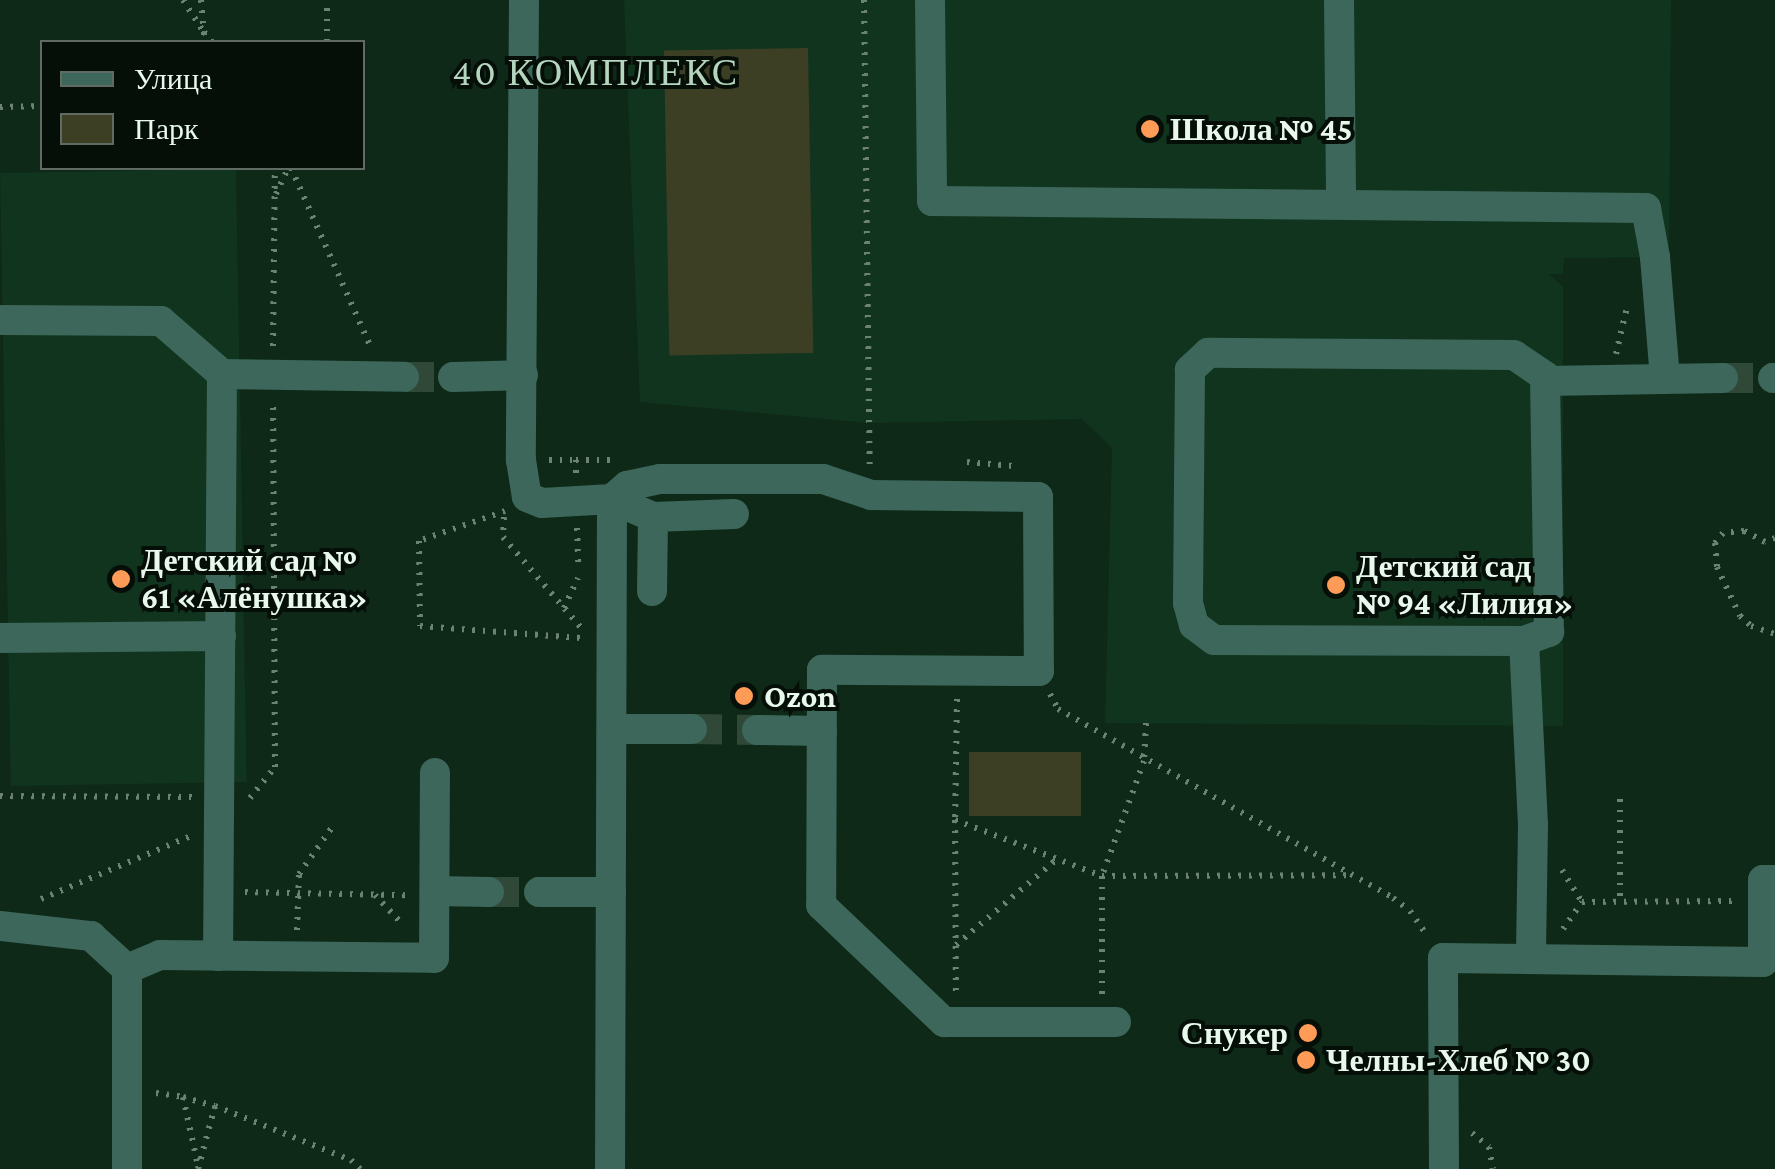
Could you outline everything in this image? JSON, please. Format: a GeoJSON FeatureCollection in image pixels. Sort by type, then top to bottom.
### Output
{"type":"FeatureCollection","features":[{"type":"Feature","properties":{"kind":"lane"},"geometry":{"type":"LineString","coordinates":[[524,0],[523,375],[516,504],[612,499],[653,517],[734,514]]}},
{"type":"Feature","properties":{"kind":"lane"},"geometry":{"type":"LineString","coordinates":[[930,0],[932,201],[1341,202],[1646,208],[1655,257],[1666,378]]}},
{"type":"Feature","properties":{"kind":"lane"},"geometry":{"type":"LineString","coordinates":[[1339,0],[1341,202]]}},
{"type":"Feature","properties":{"kind":"lane"},"geometry":{"type":"LineString","coordinates":[[0,320],[162,321],[222,374],[394,377]]}},
{"type":"Feature","properties":{"kind":"lane"},"geometry":{"type":"LineString","coordinates":[[1208,352],[1514,356],[1545,376],[1548,632],[1524,641],[1214,640],[1194,624],[1188,603],[1190,370],[1208,352]]}},
{"type":"Feature","properties":{"kind":"lane"},"geometry":{"type":"LineString","coordinates":[[218,956],[226,812],[221,636],[222,374]]}},
{"type":"Feature","properties":{"kind":"lane"},"geometry":{"type":"LineString","coordinates":[[452,378],[523,375]]}},
{"type":"Feature","properties":{"kind":"lane"},"geometry":{"type":"LineString","coordinates":[[1545,381],[1723,378]]}},
{"type":"Feature","properties":{"kind":"lane"},"geometry":{"type":"LineString","coordinates":[[610,1169],[612,499],[627,486],[660,479],[823,479],[871,494],[1038,497],[1039,671],[822,670],[821,906],[944,1022],[1109,1022]]}},
{"type":"Feature","properties":{"kind":"lane"},"geometry":{"type":"LineString","coordinates":[[652,590],[653,517]]}},
{"type":"Feature","properties":{"kind":"lane"},"geometry":{"type":"LineString","coordinates":[[0,638],[221,636]]}},
{"type":"Feature","properties":{"kind":"lane"},"geometry":{"type":"LineString","coordinates":[[1524,641],[1533,824],[1532,959]]}},
{"type":"Feature","properties":{"kind":"lane"},"geometry":{"type":"LineString","coordinates":[[612,729],[692,729]]}},
{"type":"Feature","properties":{"kind":"lane"},"geometry":{"type":"LineString","coordinates":[[757,730],[822,731]]}},
{"type":"Feature","properties":{"kind":"lane"},"geometry":{"type":"LineString","coordinates":[[128,968],[160,955],[434,958],[436,773]]}},
{"type":"Feature","properties":{"kind":"lane"},"geometry":{"type":"LineString","coordinates":[[1444,1169],[1443,958],[1763,962],[1769,890]]}},
{"type":"Feature","properties":{"kind":"lane"},"geometry":{"type":"LineString","coordinates":[[434,893],[489,892]]}},
{"type":"Feature","properties":{"kind":"lane"},"geometry":{"type":"LineString","coordinates":[[539,892],[611,892]]}},
{"type":"Feature","properties":{"kind":"lane"},"geometry":{"type":"LineString","coordinates":[[0,926],[91,936],[128,968],[126,1169]]}},
{"type":"Feature","properties":{"kind":"path"},"geometry":{"type":"LineString","coordinates":[[182,0],[207,40]]}},
{"type":"Feature","properties":{"kind":"path"},"geometry":{"type":"LineString","coordinates":[[202,0],[204,32]]}},
{"type":"Feature","properties":{"kind":"path"},"geometry":{"type":"LineString","coordinates":[[327,0],[327,40]]}},
{"type":"Feature","properties":{"kind":"path"},"geometry":{"type":"LineString","coordinates":[[864,0],[871,494]]}},
{"type":"Feature","properties":{"kind":"path"},"geometry":{"type":"LineString","coordinates":[[0,107],[40,106]]}},
{"type":"Feature","properties":{"kind":"path"},"geometry":{"type":"LineString","coordinates":[[34,902],[226,812],[274,767],[274,170]]}},
{"type":"Feature","properties":{"kind":"path"},"geometry":{"type":"LineString","coordinates":[[274,196],[288,170]]}},
{"type":"Feature","properties":{"kind":"path"},"geometry":{"type":"LineString","coordinates":[[290,170],[394,377]]}},
{"type":"Feature","properties":{"kind":"path"},"geometry":{"type":"LineString","coordinates":[[516,504],[503,537],[590,639],[420,626],[419,540],[516,504]]}},
{"type":"Feature","properties":{"kind":"path"},"geometry":{"type":"LineString","coordinates":[[1775,550],[1744,531],[1723,533],[1715,542],[1718,567],[1740,616],[1751,626],[1775,634]]}},
{"type":"Feature","properties":{"kind":"path"},"geometry":{"type":"LineString","coordinates":[[1765,542],[1775,538]]}},
{"type":"Feature","properties":{"kind":"path"},"geometry":{"type":"LineString","coordinates":[[957,671],[955,945],[959,1022]]}},
{"type":"Feature","properties":{"kind":"path"},"geometry":{"type":"LineString","coordinates":[[1039,671],[1058,709],[1410,911],[1443,958]]}},
{"type":"Feature","properties":{"kind":"path"},"geometry":{"type":"LineString","coordinates":[[1109,1022],[1102,876],[1144,761],[1146,724]]}},
{"type":"Feature","properties":{"kind":"path"},"geometry":{"type":"LineString","coordinates":[[0,796],[226,812]]}},
{"type":"Feature","properties":{"kind":"path"},"geometry":{"type":"LineString","coordinates":[[1620,799],[1620,902]]}},
{"type":"Feature","properties":{"kind":"path"},"geometry":{"type":"LineString","coordinates":[[956,820],[1102,876],[1351,875]]}},
{"type":"Feature","properties":{"kind":"path"},"geometry":{"type":"LineString","coordinates":[[1533,824],[1582,902],[1769,890]]}},
{"type":"Feature","properties":{"kind":"path"},"geometry":{"type":"LineString","coordinates":[[297,957],[299,874],[333,826]]}},
{"type":"Feature","properties":{"kind":"path"},"geometry":{"type":"LineString","coordinates":[[955,945],[1058,858]]}},
{"type":"Feature","properties":{"kind":"path"},"geometry":{"type":"LineString","coordinates":[[219,892],[434,893]]}},
{"type":"Feature","properties":{"kind":"path"},"geometry":{"type":"LineString","coordinates":[[127,1088],[215,1106],[351,1160],[360,1169]]}},
{"type":"Feature","properties":{"kind":"path"},"geometry":{"type":"LineString","coordinates":[[183,1097],[198,1166]]}},
{"type":"Feature","properties":{"kind":"path"},"geometry":{"type":"LineString","coordinates":[[198,1166],[215,1106]]}},
{"type":"Feature","properties":{"kind":"shaded area","name":"Школа № 45"},"geometry":{"type":"Polygon","coordinates":[[[624,0],[1671,0],[1669,257],[1564,258],[1563,274],[1549,274],[1563,287],[1563,726],[1105,723],[1112,448],[1082,419],[869,423],[640,402],[624,0]]]}},
{"type":"Feature","properties":{"kind":"shaded area","name":"Детский сад № 61 «Алёнушка»"},"geometry":{"type":"Polygon","coordinates":[[[236,170],[247,782],[11,786],[0,173],[236,170]]]}},
{"type":"Feature","properties":{"kind":"green space"},"geometry":{"type":"Polygon","coordinates":[[[808,48],[813,353],[669,355],[664,51],[808,48]]]}},
{"type":"Feature","properties":{"kind":"green space"},"geometry":{"type":"Polygon","coordinates":[[[969,752],[1081,752],[1081,816],[969,816],[969,752]]]}},
{"type":"Feature","properties":{"kind":"tunnel"},"geometry":{"type":"LineString","coordinates":[[404,377],[453,377]]}},
{"type":"Feature","properties":{"kind":"tunnel"},"geometry":{"type":"LineString","coordinates":[[1723,378],[1773,378]]}},
{"type":"Feature","properties":{"kind":"tunnel"},"geometry":{"type":"LineString","coordinates":[[692,729],[757,730]]}},
{"type":"Feature","properties":{"kind":"tunnel"},"geometry":{"type":"LineString","coordinates":[[489,892],[539,892]]}},
{"type":"Feature","properties":{"kind":"place","name":"Школа № 45"},"geometry":{"type":"Point","coordinates":[1150,129]}},
{"type":"Feature","properties":{"kind":"place","name":"Детский сад № 61 «Алёнушка»"},"geometry":{"type":"Point","coordinates":[121,579]}},
{"type":"Feature","properties":{"kind":"place","name":"Детский сад № 94 «Лилия»"},"geometry":{"type":"Point","coordinates":[1336,585]}},
{"type":"Feature","properties":{"kind":"place","name":"Ozon"},"geometry":{"type":"Point","coordinates":[744,696]}},
{"type":"Feature","properties":{"kind":"place","name":"Снукер"},"geometry":{"type":"Point","coordinates":[1308,1033]}},
{"type":"Feature","properties":{"kind":"place","name":"Челны-Хлеб № 30"},"geometry":{"type":"Point","coordinates":[1306,1060]}},
{"type":"Feature","properties":{"kind":"district","name":"40 КОМПЛЕКС"},"geometry":{"type":"Point","coordinates":[596,73]}}]}
